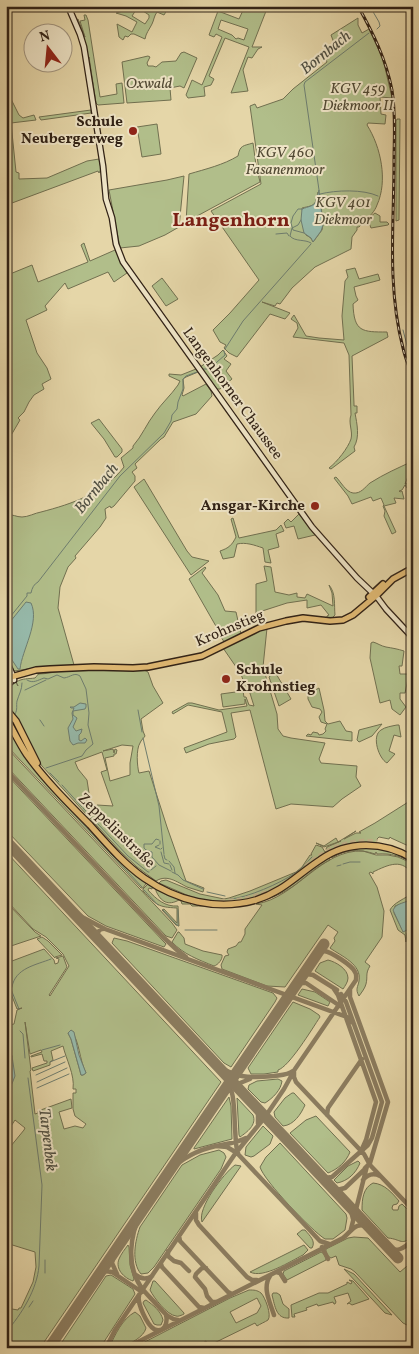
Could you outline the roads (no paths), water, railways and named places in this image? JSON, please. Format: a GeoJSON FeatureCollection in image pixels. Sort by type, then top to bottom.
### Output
{"type":"FeatureCollection","features":[{"type":"Feature","properties":{"kind":"highway"},"geometry":{"type":"LineString","coordinates":[[6,710],[17,727],[34,764]]}},
{"type":"Feature","properties":{"kind":"highway","name":"Zeppelinstraße"},"geometry":{"type":"LineString","coordinates":[[6,710],[16,720],[41,768],[125,858],[142,874],[159,884],[195,899]]}},
{"type":"Feature","properties":{"kind":"highway"},"geometry":{"type":"LineString","coordinates":[[6,718],[34,764]]}},
{"type":"Feature","properties":{"kind":"highway","name":"Zeppelinstraße"},"geometry":{"type":"LineString","coordinates":[[34,764],[69,804],[143,878],[175,895],[206,904],[227,905],[258,899],[285,887],[327,855],[352,846],[383,847],[413,857]]}},
{"type":"Feature","properties":{"kind":"highway","name":"Zeppelinstraße"},"geometry":{"type":"LineString","coordinates":[[377,842],[394,846],[413,857]]}},
{"type":"Feature","properties":{"kind":"main road","name":"Langenhorner Chaussee"},"geometry":{"type":"LineString","coordinates":[[68,6],[84,48],[109,206],[116,244],[123,262],[312,527],[413,638]]}},
{"type":"Feature","properties":{"kind":"main road","name":"Krohnstieg"},"geometry":{"type":"LineString","coordinates":[[373,596],[413,566]]}},
{"type":"Feature","properties":{"kind":"main road","name":"Krohnstieg"},"geometry":{"type":"LineString","coordinates":[[10,680],[38,670],[148,667],[202,656],[256,629],[270,625],[300,618],[336,621],[348,618],[393,576],[413,566]]}},
{"type":"Feature","properties":{"kind":"main road"},"geometry":{"type":"LineString","coordinates":[[380,591],[380,601]]}},
{"type":"Feature","properties":{"kind":"main road","name":"Langenhorner Chaussee"},"geometry":{"type":"LineString","coordinates":[[373,596],[386,609]]}},
{"type":"Feature","properties":{"kind":"main road"},"geometry":{"type":"LineString","coordinates":[[6,660],[10,680]]}},
{"type":"Feature","properties":{"kind":"main road"},"geometry":{"type":"LineString","coordinates":[[6,666],[10,680]]}},
{"type":"Feature","properties":{"kind":"waterway","name":"Bornbach"},"geometry":{"type":"LineString","coordinates":[[372,10],[379,22],[380,26],[377,29]]}},
{"type":"Feature","properties":{"kind":"waterway","name":"Bornbach"},"geometry":{"type":"LineString","coordinates":[[319,190],[304,85],[305,82],[369,33]]}},
{"type":"Feature","properties":{"kind":"waterway"},"geometry":{"type":"LineString","coordinates":[[320,194],[349,191],[365,192],[378,196]]}},
{"type":"Feature","properties":{"kind":"waterway"},"geometry":{"type":"LineString","coordinates":[[302,209],[298,209],[291,223],[293,230],[304,233]]}},
{"type":"Feature","properties":{"kind":"waterway"},"geometry":{"type":"LineString","coordinates":[[301,220],[298,225],[292,228],[290,236],[311,243]]}},
{"type":"Feature","properties":{"kind":"waterway"},"geometry":{"type":"LineString","coordinates":[[276,234],[287,233],[289,236]]}},
{"type":"Feature","properties":{"kind":"waterway","name":"Bornbach"},"geometry":{"type":"LineString","coordinates":[[225,349],[243,321],[311,244]]}},
{"type":"Feature","properties":{"kind":"waterway"},"geometry":{"type":"LineString","coordinates":[[403,330],[413,361]]}},
{"type":"Feature","properties":{"kind":"waterway","name":"Bornbach"},"geometry":{"type":"LineString","coordinates":[[202,369],[209,369],[225,355],[224,351]]}},
{"type":"Feature","properties":{"kind":"waterway","name":"Bornbach"},"geometry":{"type":"LineString","coordinates":[[6,622],[27,596],[27,593],[31,593],[34,585],[120,476],[164,433],[171,421],[172,415],[177,409],[183,389],[183,379],[197,372]]}},
{"type":"Feature","properties":{"kind":"waterway"},"geometry":{"type":"LineString","coordinates":[[27,680],[33,682],[57,675],[64,678],[76,674],[80,676],[86,689],[89,713],[88,725],[93,744],[82,756],[46,768]]}},
{"type":"Feature","properties":{"kind":"waterway"},"geometry":{"type":"LineString","coordinates":[[25,690],[46,680]]}},
{"type":"Feature","properties":{"kind":"waterway","name":"Tarpenbek"},"geometry":{"type":"LineString","coordinates":[[15,714],[22,683]]}},
{"type":"Feature","properties":{"kind":"waterway"},"geometry":{"type":"LineString","coordinates":[[138,710],[142,732]]}},
{"type":"Feature","properties":{"kind":"waterway"},"geometry":{"type":"LineString","coordinates":[[40,720],[44,726]]}},
{"type":"Feature","properties":{"kind":"waterway"},"geometry":{"type":"LineString","coordinates":[[143,738],[159,806],[164,854]]}},
{"type":"Feature","properties":{"kind":"waterway"},"geometry":{"type":"LineString","coordinates":[[50,773],[59,782]]}},
{"type":"Feature","properties":{"kind":"waterway"},"geometry":{"type":"LineString","coordinates":[[62,785],[82,807]]}},
{"type":"Feature","properties":{"kind":"waterway"},"geometry":{"type":"LineString","coordinates":[[55,794],[142,887]]}},
{"type":"Feature","properties":{"kind":"waterway"},"geometry":{"type":"LineString","coordinates":[[407,803],[410,808]]}},
{"type":"Feature","properties":{"kind":"waterway"},"geometry":{"type":"LineString","coordinates":[[83,808],[128,856],[149,872]]}},
{"type":"Feature","properties":{"kind":"waterway"},"geometry":{"type":"LineString","coordinates":[[159,840],[156,839],[152,844],[144,844],[144,848],[152,852],[152,857],[159,865],[171,871]]}},
{"type":"Feature","properties":{"kind":"waterway"},"geometry":{"type":"LineString","coordinates":[[159,845],[155,847],[160,849]]}},
{"type":"Feature","properties":{"kind":"waterway"},"geometry":{"type":"LineString","coordinates":[[161,852],[164,863],[169,864]]}},
{"type":"Feature","properties":{"kind":"waterway"},"geometry":{"type":"LineString","coordinates":[[164,855],[167,860]]}},
{"type":"Feature","properties":{"kind":"waterway","name":"Zeppelinstraße"},"geometry":{"type":"LineString","coordinates":[[230,899],[254,893],[289,877],[300,870],[312,857]]}},
{"type":"Feature","properties":{"kind":"waterway"},"geometry":{"type":"LineString","coordinates":[[169,861],[174,867],[175,873]]}},
{"type":"Feature","properties":{"kind":"waterway"},"geometry":{"type":"LineString","coordinates":[[343,864],[360,862]]}},
{"type":"Feature","properties":{"kind":"waterway"},"geometry":{"type":"LineString","coordinates":[[170,865],[172,870]]}},
{"type":"Feature","properties":{"kind":"waterway"},"geometry":{"type":"LineString","coordinates":[[337,866],[341,865]]}},
{"type":"Feature","properties":{"kind":"waterway"},"geometry":{"type":"LineString","coordinates":[[151,870],[156,866]]}},
{"type":"Feature","properties":{"kind":"waterway"},"geometry":{"type":"LineString","coordinates":[[172,872],[183,880],[203,889]]}},
{"type":"Feature","properties":{"kind":"waterway"},"geometry":{"type":"LineString","coordinates":[[144,890],[158,905]]}},
{"type":"Feature","properties":{"kind":"waterway"},"geometry":{"type":"LineString","coordinates":[[207,892],[225,896]]}},
{"type":"Feature","properties":{"kind":"waterway"},"geometry":{"type":"LineString","coordinates":[[163,910],[178,926]]}},
{"type":"Feature","properties":{"kind":"waterway"},"geometry":{"type":"LineString","coordinates":[[178,910],[178,925]]}},
{"type":"Feature","properties":{"kind":"waterway"},"geometry":{"type":"LineString","coordinates":[[185,930],[217,930]]}},
{"type":"Feature","properties":{"kind":"waterway"},"geometry":{"type":"LineString","coordinates":[[12,987],[17,975],[22,971],[51,959]]}},
{"type":"Feature","properties":{"kind":"waterway","name":"Tarpenbek"},"geometry":{"type":"LineString","coordinates":[[6,977],[19,1009]]}},
{"type":"Feature","properties":{"kind":"waterway","name":"Tarpenbek"},"geometry":{"type":"LineString","coordinates":[[20,1031],[23,1034],[25,1058]]}},
{"type":"Feature","properties":{"kind":"waterway"},"geometry":{"type":"LineString","coordinates":[[42,1050],[60,1045]]}},
{"type":"Feature","properties":{"kind":"waterway"},"geometry":{"type":"LineString","coordinates":[[50,1062],[65,1056]]}},
{"type":"Feature","properties":{"kind":"waterway"},"geometry":{"type":"LineString","coordinates":[[36,1075],[65,1062]]}},
{"type":"Feature","properties":{"kind":"waterway"},"geometry":{"type":"LineString","coordinates":[[37,1082],[67,1068]]}},
{"type":"Feature","properties":{"kind":"waterway"},"geometry":{"type":"LineString","coordinates":[[37,1088],[69,1074]]}},
{"type":"Feature","properties":{"kind":"waterway","name":"Tarpenbek"},"geometry":{"type":"LineString","coordinates":[[6,1332],[28,1301],[38,1275],[39,1266],[42,1185],[28,1078]]}},
{"type":"Feature","properties":{"kind":"waterway"},"geometry":{"type":"LineString","coordinates":[[45,1260],[45,1273]]}},
{"type":"Feature","properties":{"kind":"waterway"},"geometry":{"type":"LineString","coordinates":[[29,1307],[33,1301]]}},
{"type":"Feature","properties":{"kind":"tunnel"},"geometry":{"type":"LineString","coordinates":[[306,867],[322,855],[338,847],[357,842],[377,842]]}},
{"type":"Feature","properties":{"kind":"tunnel"},"geometry":{"type":"LineString","coordinates":[[220,902],[247,899],[274,890]]}},
{"type":"Feature","properties":{"kind":"railway"},"geometry":{"type":"LineString","coordinates":[[358,6],[378,46],[392,90],[394,108],[393,279],[398,325],[405,355],[413,377]]}},
{"type":"Feature","properties":{"kind":"place","name":"Schule Neubergerweg"},"geometry":{"type":"Point","coordinates":[133,131]}},
{"type":"Feature","properties":{"kind":"place","name":"Ansgar-Kirche"},"geometry":{"type":"Point","coordinates":[315,506]}},
{"type":"Feature","properties":{"kind":"place","name":"Schule Krohnstieg"},"geometry":{"type":"Point","coordinates":[226,679]}},
{"type":"Feature","properties":{"kind":"district","name":"Langenhorn"},"geometry":{"type":"Point","coordinates":[231,221]}},
{"type":"Feature","properties":{"kind":"park label","name":"Oxwald"},"geometry":{"type":"Point","coordinates":[149,84]}},
{"type":"Feature","properties":{"kind":"park label","name":"KGV 459 Diekmoor II"},"geometry":{"type":"Point","coordinates":[358,98]}},
{"type":"Feature","properties":{"kind":"park label","name":"KGV 460 Fasanenmoor"},"geometry":{"type":"Point","coordinates":[285,162]}},
{"type":"Feature","properties":{"kind":"park label","name":"KGV 401 Diekmoor"},"geometry":{"type":"Point","coordinates":[343,212]}}]}
